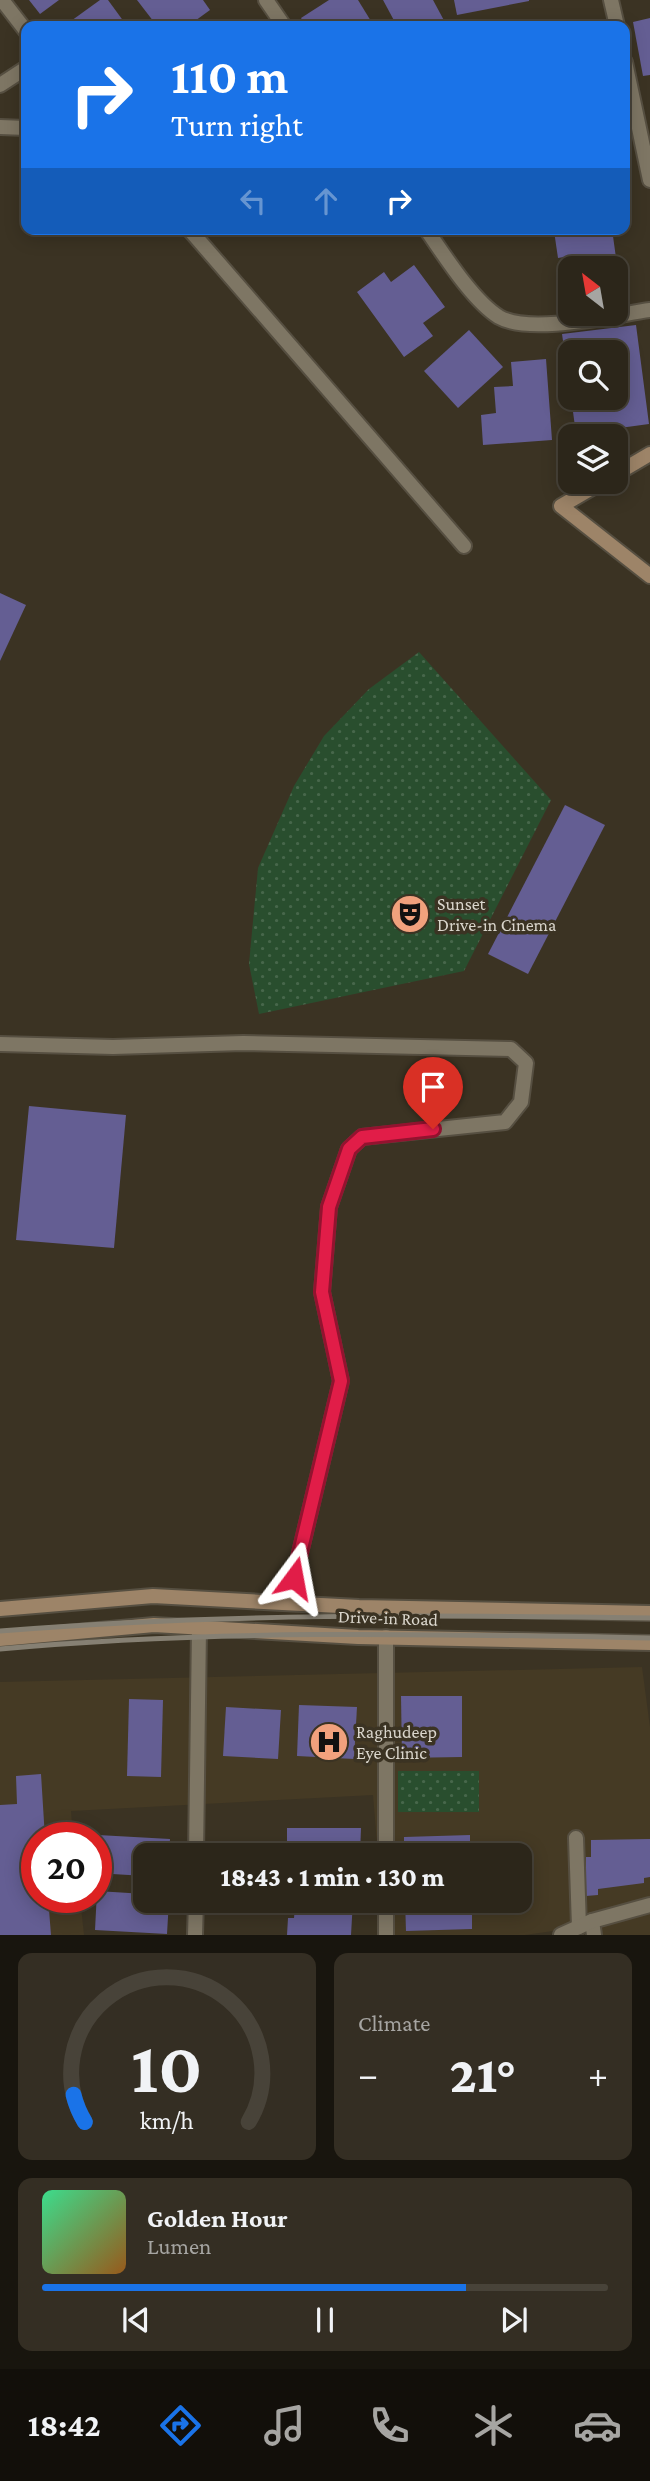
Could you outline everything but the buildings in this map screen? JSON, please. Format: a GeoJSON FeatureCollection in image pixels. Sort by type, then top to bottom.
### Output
{"type":"FeatureCollection","features":[{"type":"Feature","properties":{"kind":"main road"},"geometry":{"type":"LineString","coordinates":[[628,467],[650,454]]}},
{"type":"Feature","properties":{"kind":"main road"},"geometry":{"type":"LineString","coordinates":[[582,494],[561,506],[650,576]]}},
{"type":"Feature","properties":{"kind":"main road","name":"Drive-in Road"},"geometry":{"type":"LineString","coordinates":[[0,1609],[153,1596],[284,1603],[650,1613]]}},
{"type":"Feature","properties":{"kind":"main road","name":"Drive-in Road"},"geometry":{"type":"LineString","coordinates":[[0,1639],[154,1625],[386,1637],[650,1643]]}},
{"type":"Feature","properties":{"kind":"street"},"geometry":{"type":"LineString","coordinates":[[2,0],[21,25]]}},
{"type":"Feature","properties":{"kind":"street"},"geometry":{"type":"LineString","coordinates":[[611,0],[616,21]]}},
{"type":"Feature","properties":{"kind":"street"},"geometry":{"type":"LineString","coordinates":[[269,1],[281,21]]}},
{"type":"Feature","properties":{"kind":"street"},"geometry":{"type":"LineString","coordinates":[[0,85],[21,71]]}},
{"type":"Feature","properties":{"kind":"street"},"geometry":{"type":"LineString","coordinates":[[630,86],[650,180]]}},
{"type":"Feature","properties":{"kind":"street"},"geometry":{"type":"LineString","coordinates":[[0,127],[21,128]]}},
{"type":"Feature","properties":{"kind":"street"},"geometry":{"type":"LineString","coordinates":[[194,235],[464,546]]}},
{"type":"Feature","properties":{"kind":"street"},"geometry":{"type":"LineString","coordinates":[[430,235],[460,278],[500,317],[531,325],[650,310]]}},
{"type":"Feature","properties":{"kind":"street"},"geometry":{"type":"LineString","coordinates":[[0,1044],[113,1047],[243,1043],[511,1048],[526,1063],[521,1102],[505,1122],[362,1137],[349,1149],[329,1207],[322,1292],[341,1381],[294,1578],[284,1603]]}},
{"type":"Feature","properties":{"kind":"street"},"geometry":{"type":"LineString","coordinates":[[196,1843],[199,1628]]}},
{"type":"Feature","properties":{"kind":"street"},"geometry":{"type":"LineString","coordinates":[[386,1637],[386,1843]]}},
{"type":"Feature","properties":{"kind":"street"},"geometry":{"type":"LineString","coordinates":[[576,1838],[588,1928]]}},
{"type":"Feature","properties":{"kind":"street"},"geometry":{"type":"LineString","coordinates":[[561,1935],[650,1905]]}},
{"type":"Feature","properties":{"kind":"street"},"geometry":{"type":"LineString","coordinates":[[195,1935],[196,1913]]}},
{"type":"Feature","properties":{"kind":"street"},"geometry":{"type":"LineString","coordinates":[[386,1913],[386,1935]]}},
{"type":"Feature","properties":{"kind":"shaded area"},"geometry":{"type":"Polygon","coordinates":[[[642,1667],[650,1727],[650,1935],[561,1935],[560,1930],[525,1935],[384,1935],[382,1913],[532,1913],[532,1843],[377,1843],[373,1795],[71,1811],[72,1822],[21,1822],[21,1913],[82,1913],[84,1935],[0,1935],[0,1682],[642,1667]]]}},
{"type":"Feature","properties":{"kind":"green space"},"geometry":{"type":"Polygon","coordinates":[[[419,652],[551,800],[464,971],[259,1014],[249,964],[258,868],[294,786],[324,736],[369,689],[419,652]]]}},
{"type":"Feature","properties":{"kind":"green space"},"geometry":{"type":"Polygon","coordinates":[[[398,1771],[479,1771],[479,1812],[398,1812],[398,1771]]]}},
{"type":"Feature","properties":{"kind":"railway"},"geometry":{"type":"LineString","coordinates":[[0,1631],[243,1618],[650,1618]]}},
{"type":"Feature","properties":{"kind":"railway"},"geometry":{"type":"LineString","coordinates":[[0,1649],[162,1638],[325,1634],[650,1638]]}},
{"type":"Feature","properties":{"kind":"place","name":"Sunset Drive-in Cinema"},"geometry":{"type":"Point","coordinates":[410,914]}},
{"type":"Feature","properties":{"kind":"place","name":"Raghudeep Eye Clinic"},"geometry":{"type":"Point","coordinates":[329,1742]}},
{"type":"Feature","properties":{"kind":"route"},"geometry":{"type":"LineString","coordinates":[[294,1578],[341,1381],[322,1292],[329,1207],[349,1149],[362,1137],[433,1129]]}}]}
